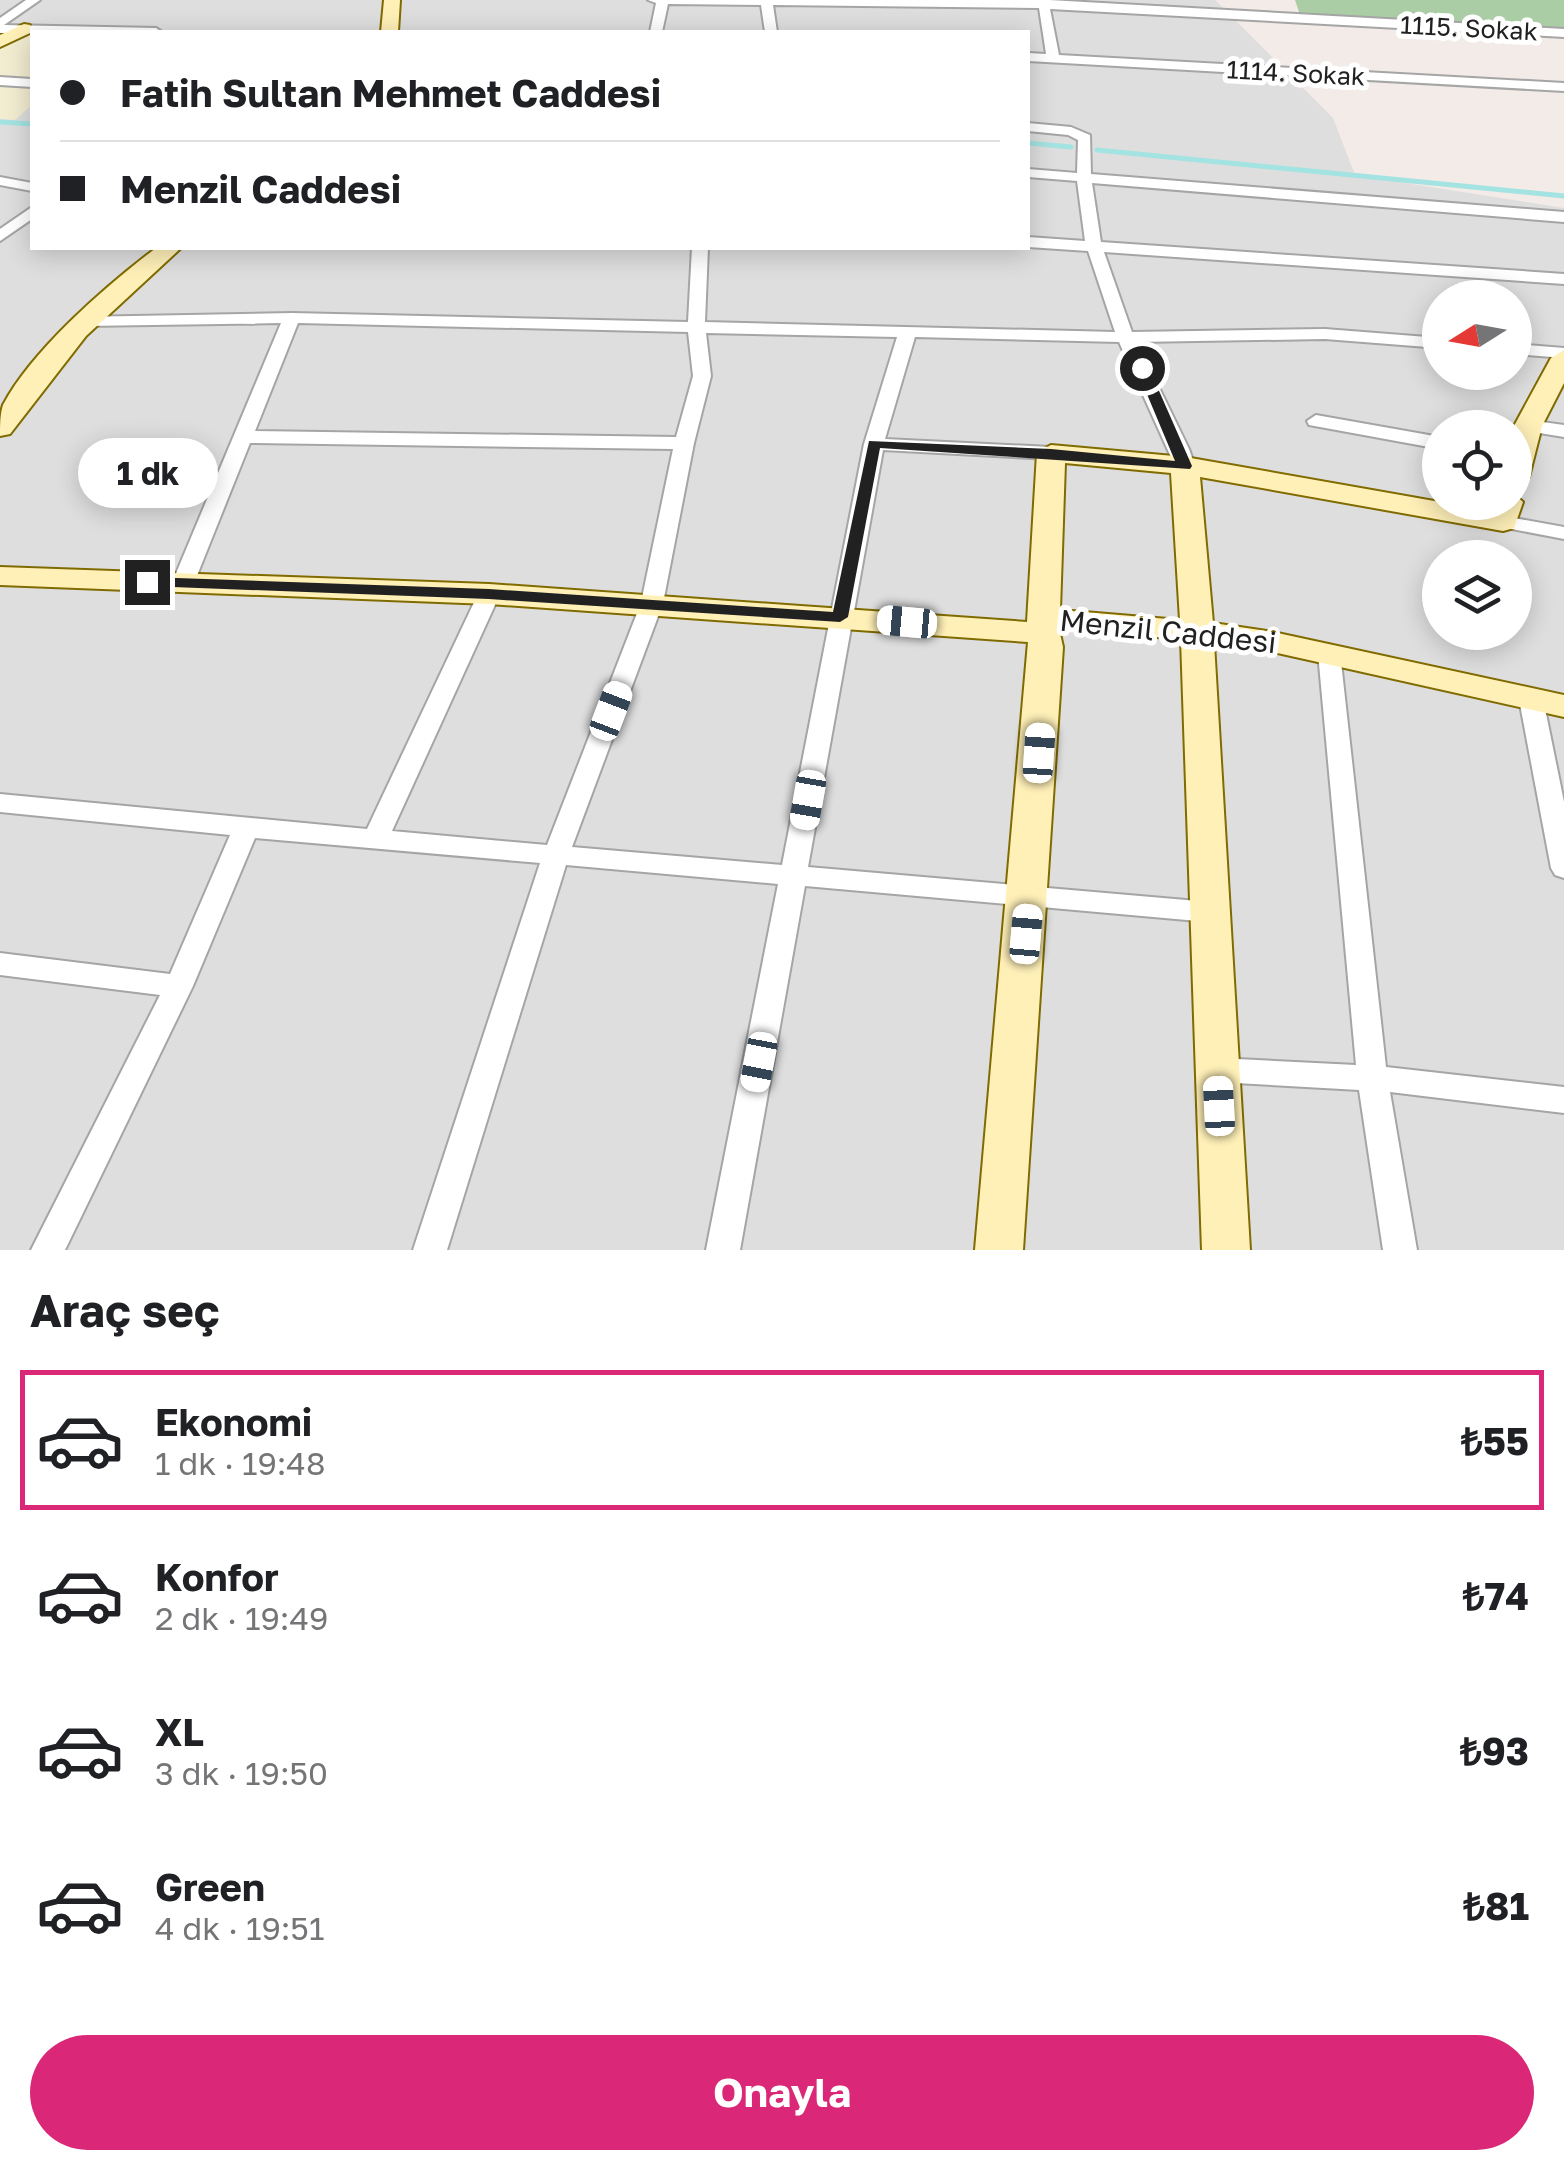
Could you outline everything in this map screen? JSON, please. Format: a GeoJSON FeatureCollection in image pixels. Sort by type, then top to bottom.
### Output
{"type":"FeatureCollection","features":[{"type":"Feature","properties":{"kind":"street"},"geometry":{"type":"LineString","coordinates":[[0,26],[34,0]]}},
{"type":"Feature","properties":{"kind":"street"},"geometry":{"type":"LineString","coordinates":[[390,30],[392,0]]}},
{"type":"Feature","properties":{"kind":"street","name":"1115. Sokak"},"geometry":{"type":"LineString","coordinates":[[654,0],[1044,2],[1564,33]]}},
{"type":"Feature","properties":{"kind":"street"},"geometry":{"type":"LineString","coordinates":[[656,30],[663,0]]}},
{"type":"Feature","properties":{"kind":"street"},"geometry":{"type":"LineString","coordinates":[[766,0],[771,30]]}},
{"type":"Feature","properties":{"kind":"street"},"geometry":{"type":"LineString","coordinates":[[1279,0],[1284,17]]}},
{"type":"Feature","properties":{"kind":"street"},"geometry":{"type":"LineString","coordinates":[[1044,2],[1052,58]]}},
{"type":"Feature","properties":{"kind":"street"},"geometry":{"type":"LineString","coordinates":[[0,26],[30,30]]}},
{"type":"Feature","properties":{"kind":"street"},"geometry":{"type":"LineString","coordinates":[[0,42],[24,30]]}},
{"type":"Feature","properties":{"kind":"street","name":"1114. Sokak"},"geometry":{"type":"LineString","coordinates":[[1030,57],[1564,87]]}},
{"type":"Feature","properties":{"kind":"street"},"geometry":{"type":"LineString","coordinates":[[0,81],[30,83]]}},
{"type":"Feature","properties":{"kind":"street"},"geometry":{"type":"LineString","coordinates":[[1030,127],[1071,131],[1084,138],[1084,176],[1094,245],[1125,337],[1159,400],[1185,466],[1197,630],[1226,1250]]}},
{"type":"Feature","properties":{"kind":"street"},"geometry":{"type":"LineString","coordinates":[[1030,173],[1564,217]]}},
{"type":"Feature","properties":{"kind":"street"},"geometry":{"type":"LineString","coordinates":[[0,182],[30,187]]}},
{"type":"Feature","properties":{"kind":"street"},"geometry":{"type":"LineString","coordinates":[[0,236],[30,214]]}},
{"type":"Feature","properties":{"kind":"street"},"geometry":{"type":"LineString","coordinates":[[1030,242],[1564,279]]}},
{"type":"Feature","properties":{"kind":"street"},"geometry":{"type":"LineString","coordinates":[[0,428],[54,352],[84,321],[168,250]]}},
{"type":"Feature","properties":{"kind":"street"},"geometry":{"type":"LineString","coordinates":[[430,1250],[556,855],[652,603],[702,376],[696,326],[700,250]]}},
{"type":"Feature","properties":{"kind":"street"},"geometry":{"type":"LineString","coordinates":[[84,321],[292,318],[1125,337],[1326,334],[1422,342]]}},
{"type":"Feature","properties":{"kind":"street"},"geometry":{"type":"LineString","coordinates":[[184,583],[292,318]]}},
{"type":"Feature","properties":{"kind":"street"},"geometry":{"type":"LineString","coordinates":[[722,1250],[874,444],[908,330]]}},
{"type":"Feature","properties":{"kind":"street"},"geometry":{"type":"LineString","coordinates":[[1532,351],[1564,355],[1532,418]]}},
{"type":"Feature","properties":{"kind":"street"},"geometry":{"type":"LineString","coordinates":[[1316,421],[1422,440]]}},
{"type":"Feature","properties":{"kind":"street"},"geometry":{"type":"LineString","coordinates":[[1532,427],[1564,431]]}},
{"type":"Feature","properties":{"kind":"street"},"geometry":{"type":"LineString","coordinates":[[244,437],[684,444]]}},
{"type":"Feature","properties":{"kind":"street"},"geometry":{"type":"LineString","coordinates":[[874,444],[1051,453],[1185,466],[1422,500]]}},
{"type":"Feature","properties":{"kind":"street"},"geometry":{"type":"LineString","coordinates":[[999,1250],[1030,895],[1046,647],[1043,625],[1051,453]]}},
{"type":"Feature","properties":{"kind":"street"},"geometry":{"type":"LineString","coordinates":[[1528,520],[1564,533]]}},
{"type":"Feature","properties":{"kind":"street","name":"Menzil Caddesi"},"geometry":{"type":"LineString","coordinates":[[0,576],[489,594],[840,617],[1197,630],[1329,653],[1564,706]]}},
{"type":"Feature","properties":{"kind":"street"},"geometry":{"type":"LineString","coordinates":[[376,838],[489,594]]}},
{"type":"Feature","properties":{"kind":"street"},"geometry":{"type":"LineString","coordinates":[[1329,653],[1372,1078],[1400,1250]]}},
{"type":"Feature","properties":{"kind":"street"},"geometry":{"type":"LineString","coordinates":[[1531,699],[1564,868]]}},
{"type":"Feature","properties":{"kind":"street"},"geometry":{"type":"LineString","coordinates":[[0,804],[1209,912]]}},
{"type":"Feature","properties":{"kind":"street"},"geometry":{"type":"LineString","coordinates":[[48,1250],[179,986],[246,828]]}},
{"type":"Feature","properties":{"kind":"street"},"geometry":{"type":"LineString","coordinates":[[0,964],[179,986]]}},
{"type":"Feature","properties":{"kind":"street"},"geometry":{"type":"LineString","coordinates":[[1217,1070],[1372,1078],[1564,1100]]}},
{"type":"Feature","properties":{"kind":"shaded area"},"geometry":{"type":"Polygon","coordinates":[[[0,0],[1215,0],[1333,118],[1355,175],[1564,208],[1564,1250],[0,1250],[0,0]]]}},
{"type":"Feature","properties":{"kind":"shaded area"},"geometry":{"type":"Polygon","coordinates":[[[30,34],[30,107],[15,120],[0,119],[0,48],[30,34]]]}},
{"type":"Feature","properties":{"kind":"green space"},"geometry":{"type":"Polygon","coordinates":[[[1295,0],[1564,0],[1564,28],[1300,15],[1295,0]]]}},
{"type":"Feature","properties":{"kind":"waterway"},"geometry":{"type":"LineString","coordinates":[[0,122],[30,124]]}},
{"type":"Feature","properties":{"kind":"waterway"},"geometry":{"type":"LineString","coordinates":[[1030,143],[1071,147]]}},
{"type":"Feature","properties":{"kind":"waterway"},"geometry":{"type":"LineString","coordinates":[[1097,150],[1564,196]]}},
{"type":"Feature","properties":{"kind":"route"},"geometry":{"type":"LineString","coordinates":[[147,582],[489,594],[840,617],[874,444],[1051,453],[1185,466],[1142,368]]}}]}
